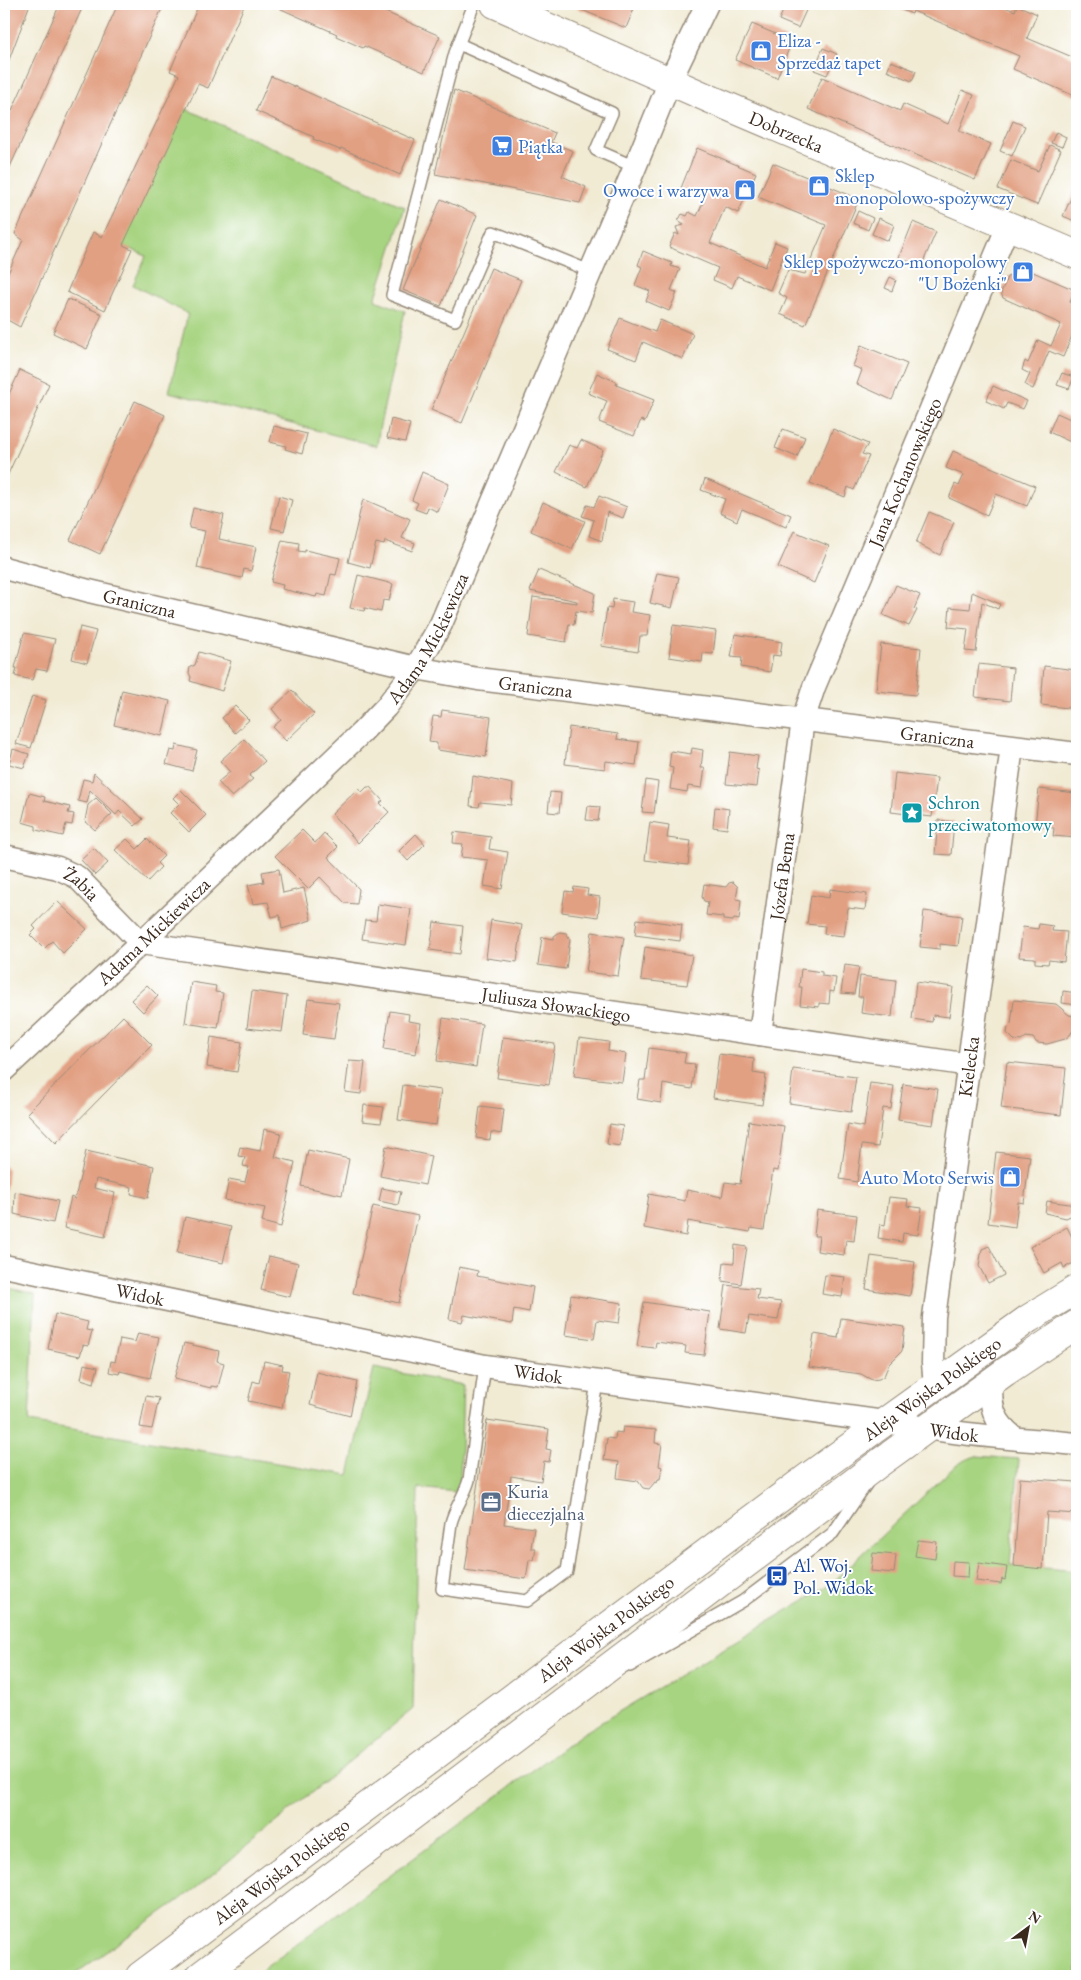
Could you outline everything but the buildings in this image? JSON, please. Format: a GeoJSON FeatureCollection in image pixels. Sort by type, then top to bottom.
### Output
{"type":"FeatureCollection","features":[{"type":"Feature","properties":{"kind":"main road","name":"Dobrzecka"},"geometry":{"type":"LineString","coordinates":[[495,4],[1077,255]]}},
{"type":"Feature","properties":{"kind":"main road","name":"Aleja Wojska Polskiego"},"geometry":{"type":"LineString","coordinates":[[140,1976],[884,1422],[1028,1320],[1077,1289]]}},
{"type":"Feature","properties":{"kind":"main road","name":"Aleja Wojska Polskiego"},"geometry":{"type":"LineString","coordinates":[[200,1976],[882,1461],[992,1381],[1077,1324]]}},
{"type":"Feature","properties":{"kind":"street","name":"Adama Mickiewicza"},"geometry":{"type":"LineString","coordinates":[[4,1070],[141,943],[361,733],[386,707],[416,668],[441,624],[670,81],[706,4]]}},
{"type":"Feature","properties":{"kind":"street","name":"Jana Kochanowskiego"},"geometry":{"type":"LineString","coordinates":[[803,720],[818,678],[1008,226]]}},
{"type":"Feature","properties":{"kind":"street","name":"Graniczna"},"geometry":{"type":"LineString","coordinates":[[4,568],[88,591],[416,668],[478,679],[1077,754]]}},
{"type":"Feature","properties":{"kind":"street","name":"Józefa Bema"},"geometry":{"type":"LineString","coordinates":[[760,1034],[803,720]]}},
{"type":"Feature","properties":{"kind":"street","name":"Kielecka"},"geometry":{"type":"LineString","coordinates":[[935,1386],[933,1363],[934,1317],[1012,746]]}},
{"type":"Feature","properties":{"kind":"street","name":"Żabia"},"geometry":{"type":"LineString","coordinates":[[4,856],[58,868],[77,877],[141,943]]}},
{"type":"Feature","properties":{"kind":"street","name":"Juliusza Słowackiego"},"geometry":{"type":"LineString","coordinates":[[141,943],[970,1064]]}},
{"type":"Feature","properties":{"kind":"street","name":"Widok"},"geometry":{"type":"LineString","coordinates":[[4,1266],[485,1366],[970,1435],[1077,1444]]}},
{"type":"Feature","properties":{"kind":"street"},"geometry":{"type":"LineString","coordinates":[[992,1381],[991,1405],[994,1414],[999,1424],[1015,1438]]}},
{"type":"Feature","properties":{"kind":"lane"},"geometry":{"type":"LineString","coordinates":[[474,4],[459,44],[392,295],[455,320],[493,232],[590,271]]}},
{"type":"Feature","properties":{"kind":"lane"},"geometry":{"type":"LineString","coordinates":[[459,44],[612,113],[596,150],[635,167]]}},
{"type":"Feature","properties":{"kind":"lane"},"geometry":{"type":"LineString","coordinates":[[485,1366],[469,1480],[467,1489],[454,1513],[451,1523],[442,1589],[527,1601],[567,1571],[597,1382]]}},
{"type":"Feature","properties":{"kind":"green space"},"geometry":{"type":"Polygon","coordinates":[[[186,109],[405,207],[375,300],[405,311],[377,446],[169,392],[188,314],[133,285],[146,256],[122,245],[186,109]]]}},
{"type":"Feature","properties":{"kind":"green space"},"geometry":{"type":"Polygon","coordinates":[[[4,1287],[35,1294],[29,1422],[349,1475],[374,1368],[463,1385],[460,1482],[456,1492],[418,1488],[413,1709],[196,1888],[72,1976],[4,1976],[4,1287]]]}},
{"type":"Feature","properties":{"kind":"green space"},"geometry":{"type":"Polygon","coordinates":[[[976,1456],[1019,1459],[1010,1565],[1077,1571],[1077,1976],[254,1976],[582,1734],[831,1584],[954,1467],[976,1456]]]}},
{"type":"Feature","properties":{"kind":"place","name":"Eliza - Sprzedaż tapet"},"geometry":{"type":"Point","coordinates":[761,51]}},
{"type":"Feature","properties":{"kind":"place","name":"Piątka"},"geometry":{"type":"Point","coordinates":[502,146]}},
{"type":"Feature","properties":{"kind":"place","name":"Sklep monopolowo-spożywczy"},"geometry":{"type":"Point","coordinates":[819,186]}},
{"type":"Feature","properties":{"kind":"place","name":"Owoce i warzywa"},"geometry":{"type":"Point","coordinates":[745,190]}},
{"type":"Feature","properties":{"kind":"place","name":"Sklep spożywczo-monopolowy \"U Bożenki\""},"geometry":{"type":"Point","coordinates":[1023,272]}},
{"type":"Feature","properties":{"kind":"place","name":"Schron przeciwatomowy"},"geometry":{"type":"Point","coordinates":[912,813]}},
{"type":"Feature","properties":{"kind":"place","name":"Auto Moto Serwis"},"geometry":{"type":"Point","coordinates":[1010,1177]}},
{"type":"Feature","properties":{"kind":"place","name":"Kuria diecezjalna"},"geometry":{"type":"Point","coordinates":[491,1502]}},
{"type":"Feature","properties":{"kind":"place","name":"Al. Woj. Pol. Widok"},"geometry":{"type":"Point","coordinates":[777,1576]}}]}
